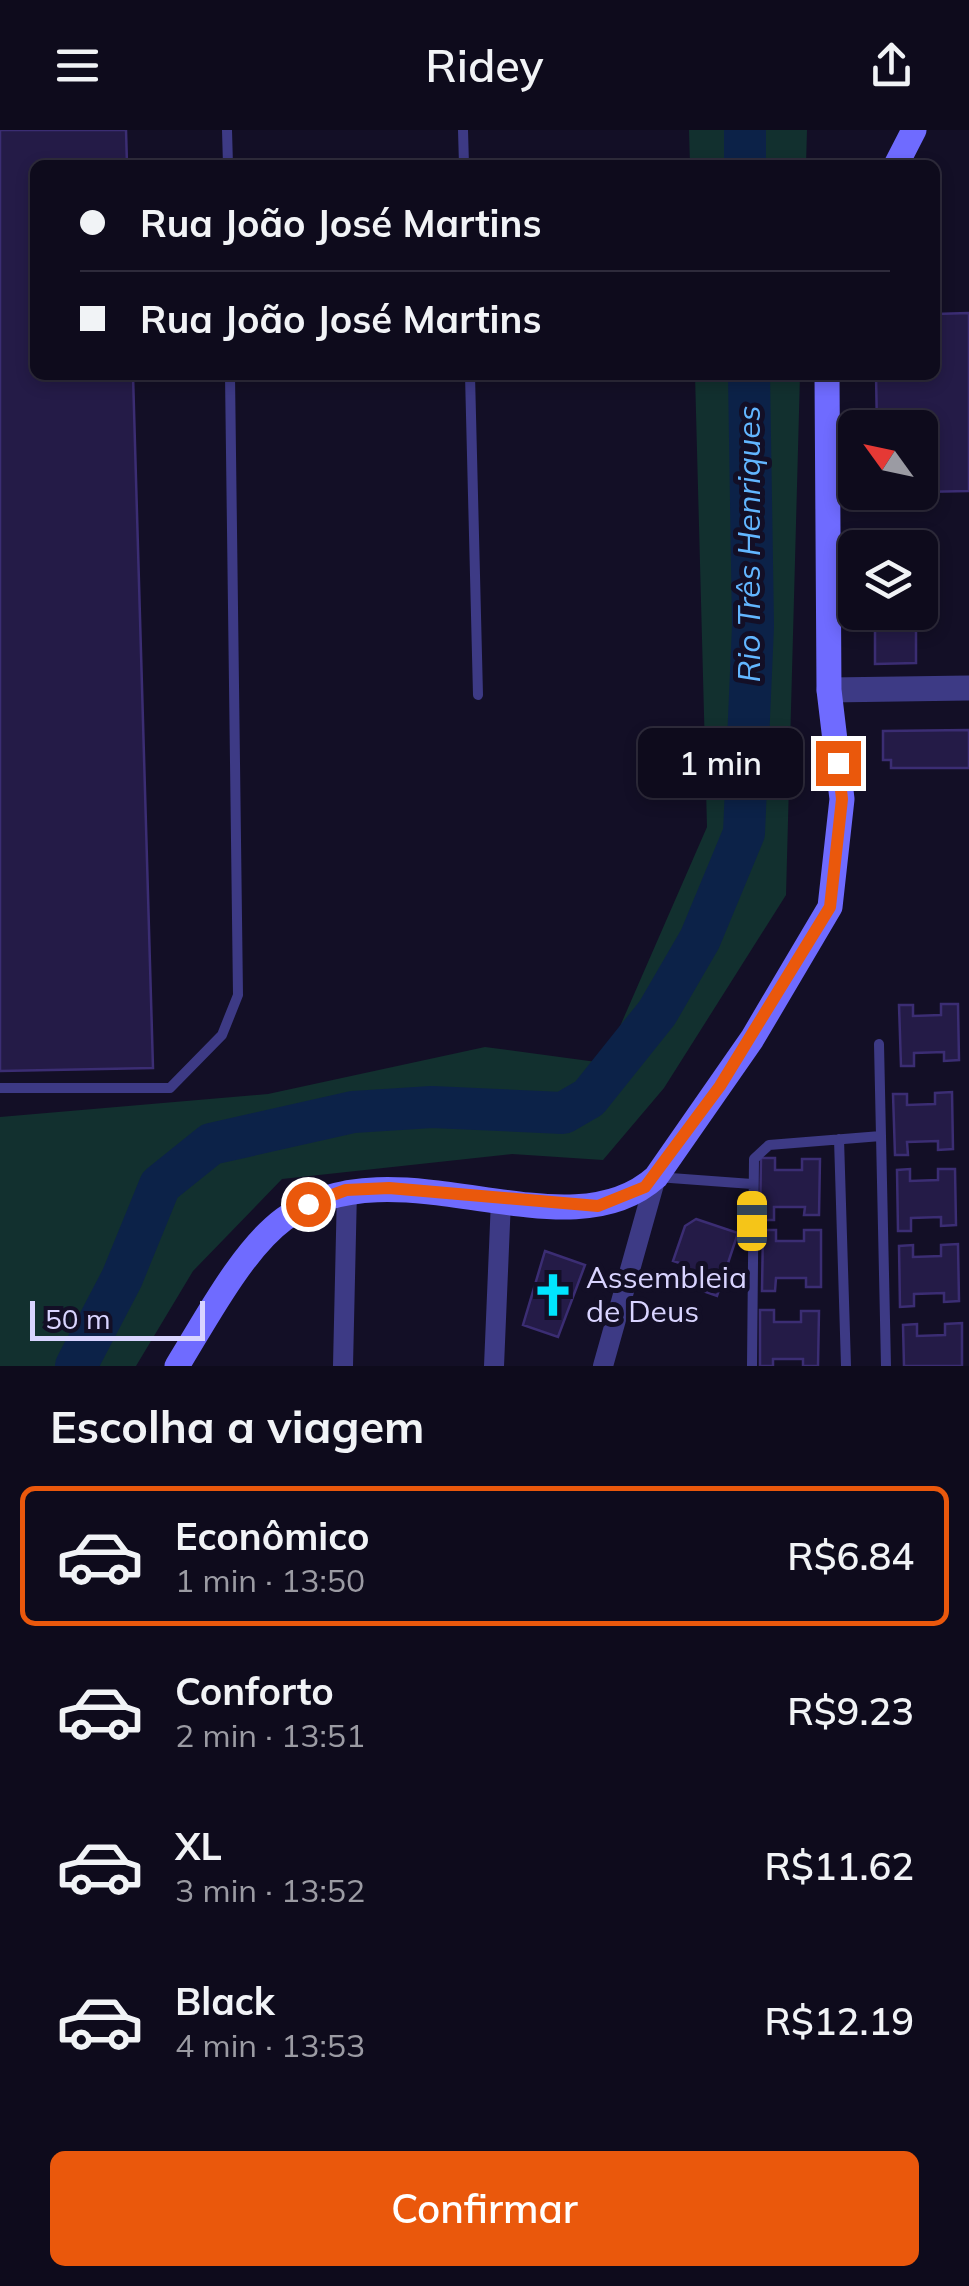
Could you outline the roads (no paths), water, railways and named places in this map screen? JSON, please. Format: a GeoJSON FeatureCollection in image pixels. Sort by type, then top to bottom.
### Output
{"type":"FeatureCollection","features":[{"type":"Feature","properties":{"kind":"main road"},"geometry":{"type":"LineString","coordinates":[[899,160],[914,130]]}},
{"type":"Feature","properties":{"kind":"main road"},"geometry":{"type":"LineString","coordinates":[[178,1366],[266,1235],[308,1204],[346,1190],[389,1188],[598,1206],[634,1194],[656,1177],[752,1038],[830,907],[842,799],[829,690],[827,380]]}},
{"type":"Feature","properties":{"kind":"street"},"geometry":{"type":"LineString","coordinates":[[829,690],[969,688]]}},
{"type":"Feature","properties":{"kind":"street"},"geometry":{"type":"LineString","coordinates":[[603,1366],[656,1177]]}},
{"type":"Feature","properties":{"kind":"street"},"geometry":{"type":"LineString","coordinates":[[342,1366],[346,1190]]}},
{"type":"Feature","properties":{"kind":"street"},"geometry":{"type":"LineString","coordinates":[[494,1366],[501,1200]]}},
{"type":"Feature","properties":{"kind":"lane"},"geometry":{"type":"LineString","coordinates":[[227,130],[228,160]]}},
{"type":"Feature","properties":{"kind":"lane"},"geometry":{"type":"LineString","coordinates":[[463,130],[464,160]]}},
{"type":"Feature","properties":{"kind":"lane"},"geometry":{"type":"LineString","coordinates":[[0,1088],[170,1088],[222,1035],[238,995],[230,380]]}},
{"type":"Feature","properties":{"kind":"lane"},"geometry":{"type":"LineString","coordinates":[[470,380],[478,694]]}},
{"type":"Feature","properties":{"kind":"lane"},"geometry":{"type":"LineString","coordinates":[[880,1044],[886,1366]]}},
{"type":"Feature","properties":{"kind":"lane"},"geometry":{"type":"LineString","coordinates":[[752,1366],[754,1159],[769,1145],[881,1136]]}},
{"type":"Feature","properties":{"kind":"lane"},"geometry":{"type":"LineString","coordinates":[[839,1139],[846,1366]]}},
{"type":"Feature","properties":{"kind":"lane"},"geometry":{"type":"LineString","coordinates":[[656,1177],[752,1184]]}},
{"type":"Feature","properties":{"kind":"waterway","name":"Rio Três Henriques"},"geometry":{"type":"LineString","coordinates":[[745,130],[745,160]]}},
{"type":"Feature","properties":{"kind":"waterway","name":"Rio Três Henriques"},"geometry":{"type":"LineString","coordinates":[[76,1366],[122,1278],[160,1185],[211,1144],[353,1112],[432,1107],[563,1113],[589,1098],[657,1013],[700,939],[744,833],[753,626],[749,380]]}},
{"type":"Feature","properties":{"kind":"place","name":"Assembleia de Deus"},"geometry":{"type":"Point","coordinates":[553,1295]}}]}
